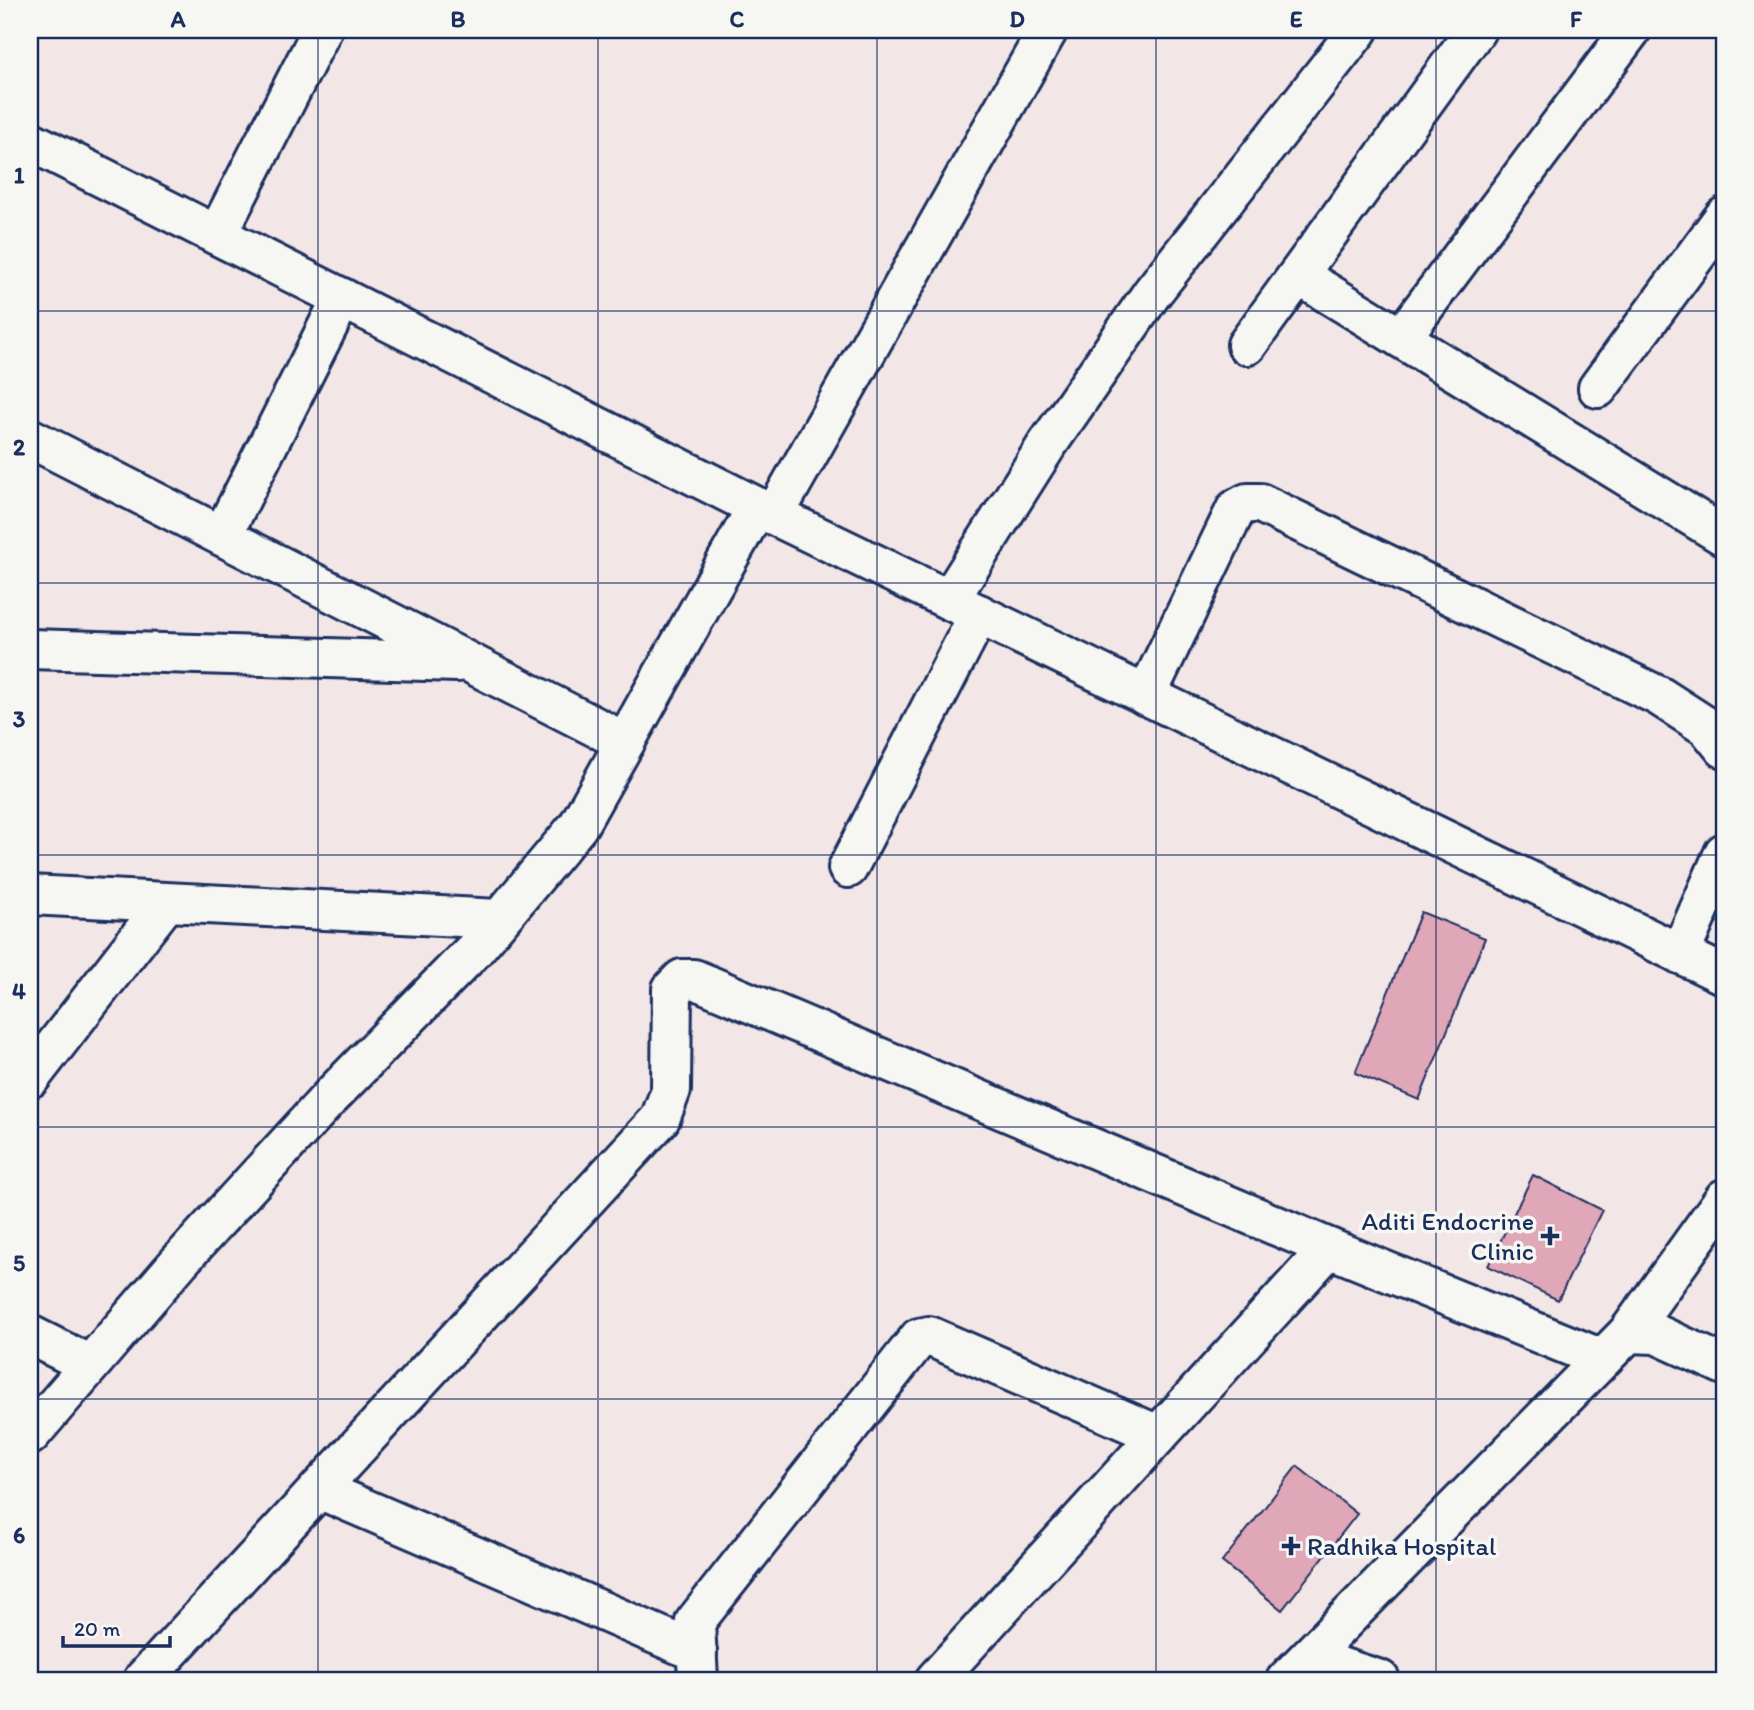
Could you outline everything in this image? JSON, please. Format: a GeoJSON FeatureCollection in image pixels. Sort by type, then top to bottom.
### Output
{"type":"FeatureCollection","features":[{"type":"Feature","properties":{"kind":"street"},"geometry":{"type":"LineString","coordinates":[[217,235],[321,30]]}},
{"type":"Feature","properties":{"kind":"street"},"geometry":{"type":"LineString","coordinates":[[30,1435],[332,1095],[499,919],[578,826],[625,742],[766,511],[1048,30]]}},
{"type":"Feature","properties":{"kind":"street"},"geometry":{"type":"LineString","coordinates":[[848,868],[964,607],[1045,448],[1152,293],[1358,30]]}},
{"type":"Feature","properties":{"kind":"street"},"geometry":{"type":"LineString","coordinates":[[1247,345],[1476,30]]}},
{"type":"Feature","properties":{"kind":"street"},"geometry":{"type":"LineString","coordinates":[[1401,338],[1631,30]]}},
{"type":"Feature","properties":{"kind":"street"},"geometry":{"type":"LineString","coordinates":[[30,141],[766,511],[1724,975]]}},
{"type":"Feature","properties":{"kind":"street"},"geometry":{"type":"LineString","coordinates":[[1598,388],[1724,217]]}},
{"type":"Feature","properties":{"kind":"street"},"geometry":{"type":"LineString","coordinates":[[1298,275],[1724,536]]}},
{"type":"Feature","properties":{"kind":"street"},"geometry":{"type":"LineString","coordinates":[[222,536],[342,298]]}},
{"type":"Feature","properties":{"kind":"street"},"geometry":{"type":"LineString","coordinates":[[30,438],[625,742]]}},
{"type":"Feature","properties":{"kind":"street"},"geometry":{"type":"LineString","coordinates":[[1146,696],[1236,509],[1247,503],[1260,503],[1659,696],[1707,727],[1724,748]]}},
{"type":"Feature","properties":{"kind":"street"},"geometry":{"type":"LineString","coordinates":[[30,649],[471,663]]}},
{"type":"Feature","properties":{"kind":"street"},"geometry":{"type":"LineString","coordinates":[[1680,954],[1724,853]]}},
{"type":"Feature","properties":{"kind":"street"},"geometry":{"type":"LineString","coordinates":[[30,895],[499,919]]}},
{"type":"Feature","properties":{"kind":"street"},"geometry":{"type":"LineString","coordinates":[[30,1078],[165,904]]}},
{"type":"Feature","properties":{"kind":"street"},"geometry":{"type":"LineString","coordinates":[[149,1679],[319,1489],[660,1119],[671,1090],[672,989],[682,979],[694,979],[707,984],[1329,1248],[1602,1359]]}},
{"type":"Feature","properties":{"kind":"street"},"geometry":{"type":"LineString","coordinates":[[1297,1668],[1628,1333],[1724,1199]]}},
{"type":"Feature","properties":{"kind":"street"},"geometry":{"type":"LineString","coordinates":[[935,1680],[1329,1248]]}},
{"type":"Feature","properties":{"kind":"street"},"geometry":{"type":"LineString","coordinates":[[1628,1333],[1656,1334],[1724,1365]]}},
{"type":"Feature","properties":{"kind":"street"},"geometry":{"type":"LineString","coordinates":[[30,1335],[90,1365]]}},
{"type":"Feature","properties":{"kind":"street"},"geometry":{"type":"LineString","coordinates":[[319,1489],[697,1666],[695,1622],[919,1338],[929,1336],[1158,1435]]}},
{"type":"Feature","properties":{"kind":"street"},"geometry":{"type":"LineString","coordinates":[[1297,1668],[1380,1680]]}},
{"type":"Feature","properties":{"kind":"building"},"geometry":{"type":"Polygon","coordinates":[[[1421,912],[1485,938],[1419,1100],[1355,1073],[1421,912]]]}},
{"type":"Feature","properties":{"kind":"building"},"geometry":{"type":"Polygon","coordinates":[[[1533,1175],[1602,1210],[1558,1300],[1488,1266],[1533,1175]]]}},
{"type":"Feature","properties":{"kind":"building"},"geometry":{"type":"Polygon","coordinates":[[[1297,1466],[1357,1514],[1282,1610],[1222,1562],[1297,1466]]]}},
{"type":"Feature","properties":{"kind":"place","name":"Aditi Endocrine Clinic"},"geometry":{"type":"Point","coordinates":[1550,1236]}},
{"type":"Feature","properties":{"kind":"place","name":"Radhika Hospital"},"geometry":{"type":"Point","coordinates":[1291,1546]}}]}
